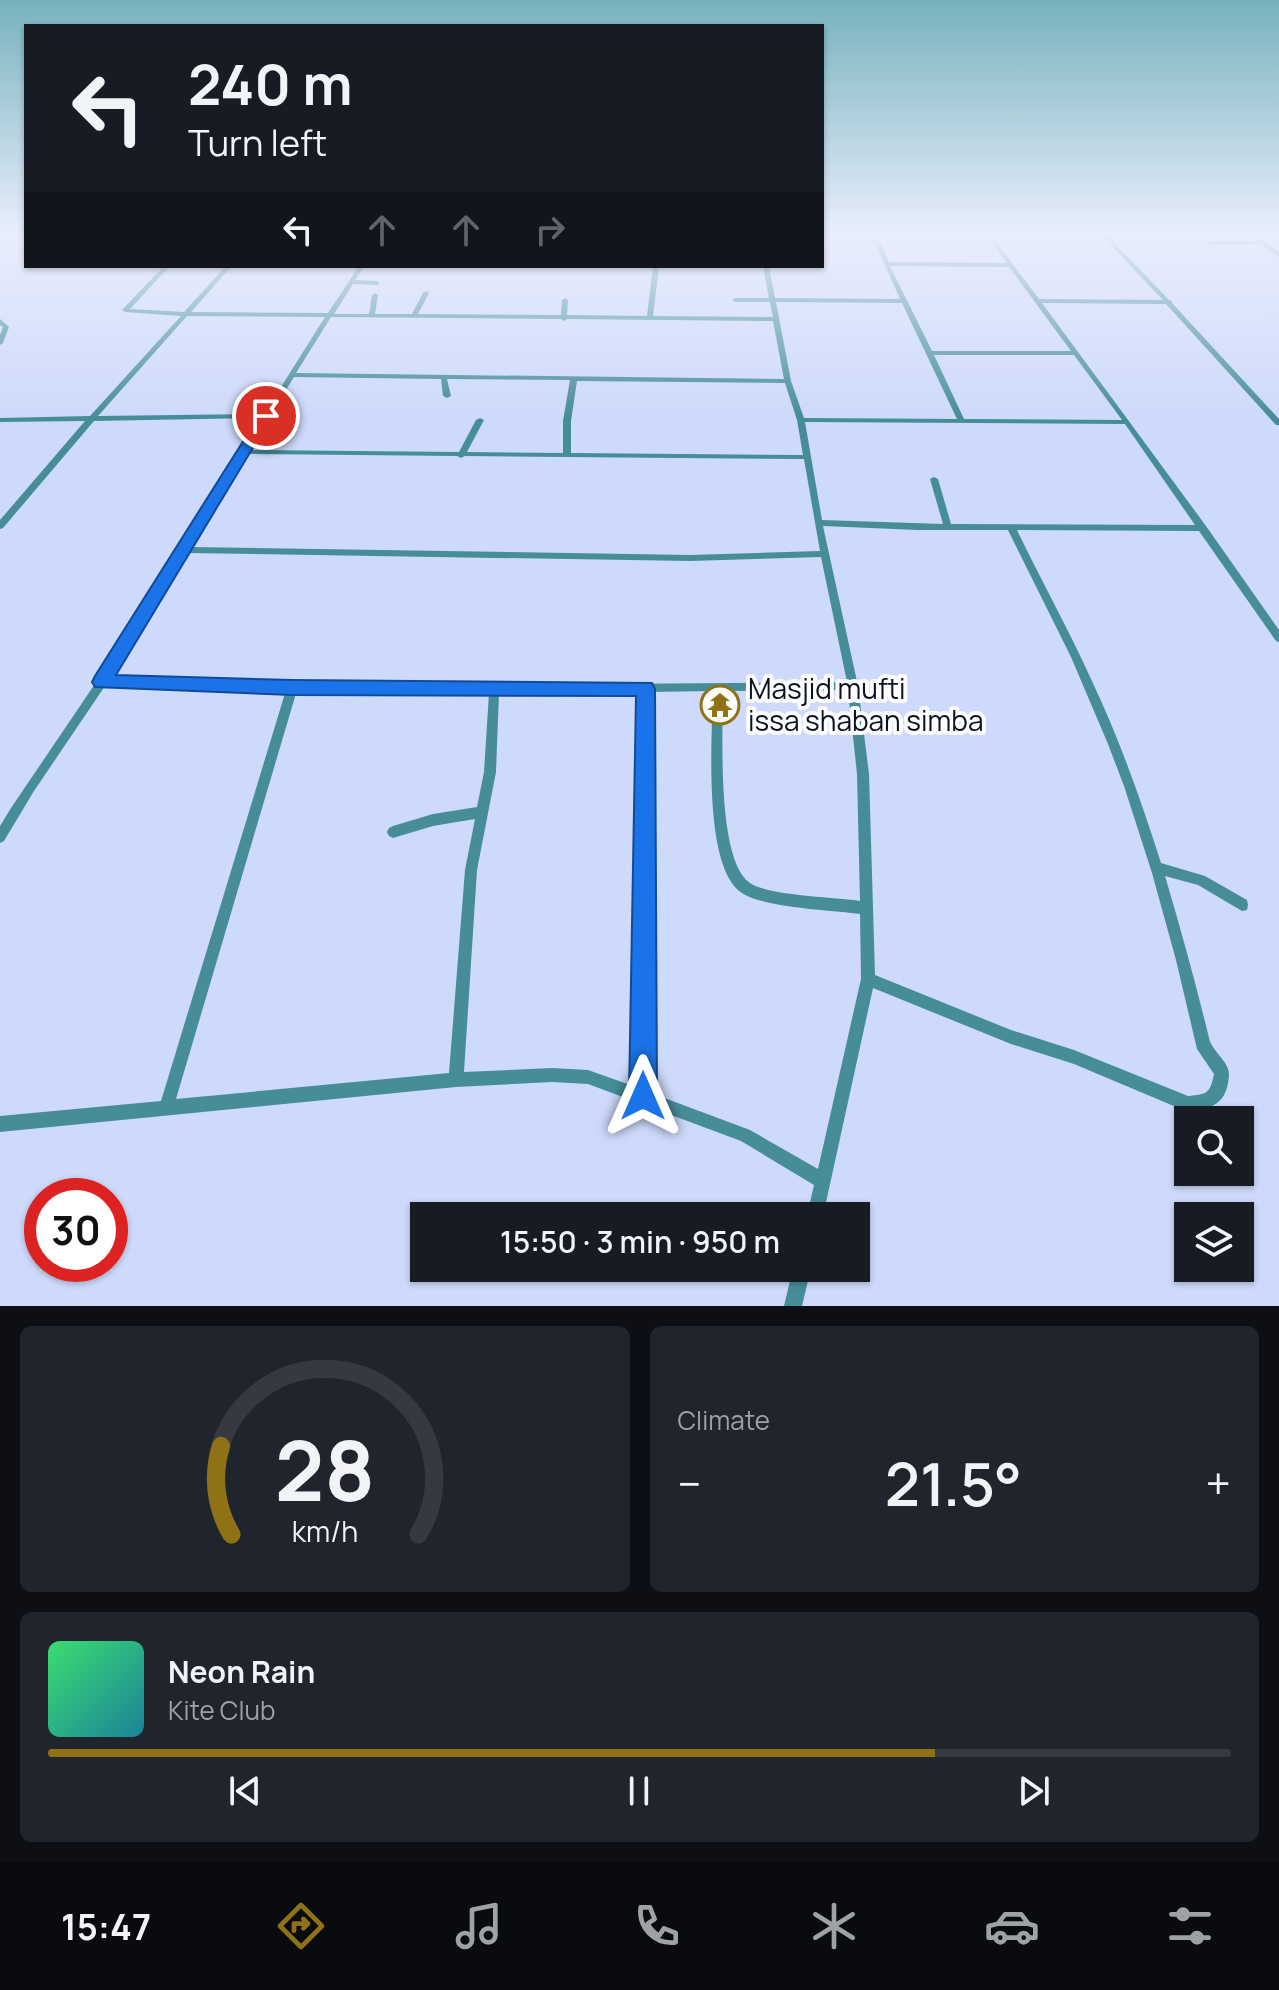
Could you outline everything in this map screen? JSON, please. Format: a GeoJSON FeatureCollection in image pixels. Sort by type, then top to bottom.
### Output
{"type":"FeatureCollection","features":[{"type":"Feature","properties":{"kind":"street"},"geometry":{"type":"LineString","coordinates":[[138,295],[124,309],[187,314],[776,319]]}},
{"type":"Feature","properties":{"kind":"street"},"geometry":{"type":"LineString","coordinates":[[0,526],[66,447],[94,420],[204,295]]}},
{"type":"Feature","properties":{"kind":"street"},"geometry":{"type":"LineString","coordinates":[[0,837],[101,682],[343,295]]}},
{"type":"Feature","properties":{"kind":"street"},"geometry":{"type":"LineString","coordinates":[[372,316],[375,295]]}},
{"type":"Feature","properties":{"kind":"street"},"geometry":{"type":"LineString","coordinates":[[414,316],[425,295]]}},
{"type":"Feature","properties":{"kind":"street"},"geometry":{"type":"LineString","coordinates":[[650,318],[653,295]]}},
{"type":"Feature","properties":{"kind":"street"},"geometry":{"type":"LineString","coordinates":[[772,295],[788,381],[801,420],[805,457],[853,686],[863,774],[868,979],[818,1202]]}},
{"type":"Feature","properties":{"kind":"street"},"geometry":{"type":"LineString","coordinates":[[899,295],[962,422]]}},
{"type":"Feature","properties":{"kind":"street"},"geometry":{"type":"LineString","coordinates":[[1032,295],[1127,422],[1279,638]]}},
{"type":"Feature","properties":{"kind":"street"},"geometry":{"type":"LineString","coordinates":[[1163,295],[1237,382],[1279,423]]}},
{"type":"Feature","properties":{"kind":"street"},"geometry":{"type":"LineString","coordinates":[[564,319],[565,300]]}},
{"type":"Feature","properties":{"kind":"street"},"geometry":{"type":"LineString","coordinates":[[735,300],[901,301]]}},
{"type":"Feature","properties":{"kind":"street"},"geometry":{"type":"LineString","coordinates":[[1036,301],[1170,302]]}},
{"type":"Feature","properties":{"kind":"street"},"geometry":{"type":"LineString","coordinates":[[0,321],[6,327],[0,343]]}},
{"type":"Feature","properties":{"kind":"street"},"geometry":{"type":"LineString","coordinates":[[930,353],[1077,353]]}},
{"type":"Feature","properties":{"kind":"street"},"geometry":{"type":"LineString","coordinates":[[292,375],[788,381]]}},
{"type":"Feature","properties":{"kind":"street"},"geometry":{"type":"LineString","coordinates":[[444,379],[447,396]]}},
{"type":"Feature","properties":{"kind":"street"},"geometry":{"type":"LineString","coordinates":[[567,456],[567,421],[574,380]]}},
{"type":"Feature","properties":{"kind":"street"},"geometry":{"type":"LineString","coordinates":[[0,420],[266,416]]}},
{"type":"Feature","properties":{"kind":"street"},"geometry":{"type":"LineString","coordinates":[[461,456],[480,420]]}},
{"type":"Feature","properties":{"kind":"street"},"geometry":{"type":"LineString","coordinates":[[801,420],[1127,422]]}},
{"type":"Feature","properties":{"kind":"street"},"geometry":{"type":"LineString","coordinates":[[243,452],[805,457]]}},
{"type":"Feature","properties":{"kind":"street"},"geometry":{"type":"LineString","coordinates":[[934,479],[948,527]]}},
{"type":"Feature","properties":{"kind":"street"},"geometry":{"type":"LineString","coordinates":[[818,523],[1203,528]]}},
{"type":"Feature","properties":{"kind":"street"},"geometry":{"type":"LineString","coordinates":[[868,979],[1188,1104],[1208,1101],[1218,1092],[1222,1072],[1204,1049],[1159,868],[1096,701],[1011,527]]}},
{"type":"Feature","properties":{"kind":"street"},"geometry":{"type":"LineString","coordinates":[[183,550],[690,558],[825,554]]}},
{"type":"Feature","properties":{"kind":"street"},"geometry":{"type":"LineString","coordinates":[[101,682],[494,690],[853,686]]}},
{"type":"Feature","properties":{"kind":"street"},"geometry":{"type":"LineString","coordinates":[[166,1108],[292,688]]}},
{"type":"Feature","properties":{"kind":"street"},"geometry":{"type":"LineString","coordinates":[[643,1096],[645,689]]}},
{"type":"Feature","properties":{"kind":"street"},"geometry":{"type":"LineString","coordinates":[[718,689],[722,837],[728,865],[741,885],[758,893],[865,908]]}},
{"type":"Feature","properties":{"kind":"street"},"geometry":{"type":"LineString","coordinates":[[456,1080],[471,870],[492,751],[494,690]]}},
{"type":"Feature","properties":{"kind":"street"},"geometry":{"type":"LineString","coordinates":[[393,832],[433,820],[482,812]]}},
{"type":"Feature","properties":{"kind":"street"},"geometry":{"type":"LineString","coordinates":[[1159,868],[1201,880],[1242,905]]}},
{"type":"Feature","properties":{"kind":"street"},"geometry":{"type":"LineString","coordinates":[[0,1124],[456,1080],[552,1075],[588,1077],[745,1135],[823,1181]]}},
{"type":"Feature","properties":{"kind":"street"},"geometry":{"type":"LineString","coordinates":[[793,1306],[799,1282]]}},
{"type":"Feature","properties":{"kind":"place","name":"Masjid mufti issa shaban simba"},"geometry":{"type":"Point","coordinates":[720,705]}},
{"type":"Feature","properties":{"kind":"route"},"geometry":{"type":"LineString","coordinates":[[266,416],[101,682],[292,688],[645,689],[643,1096]]}}]}
